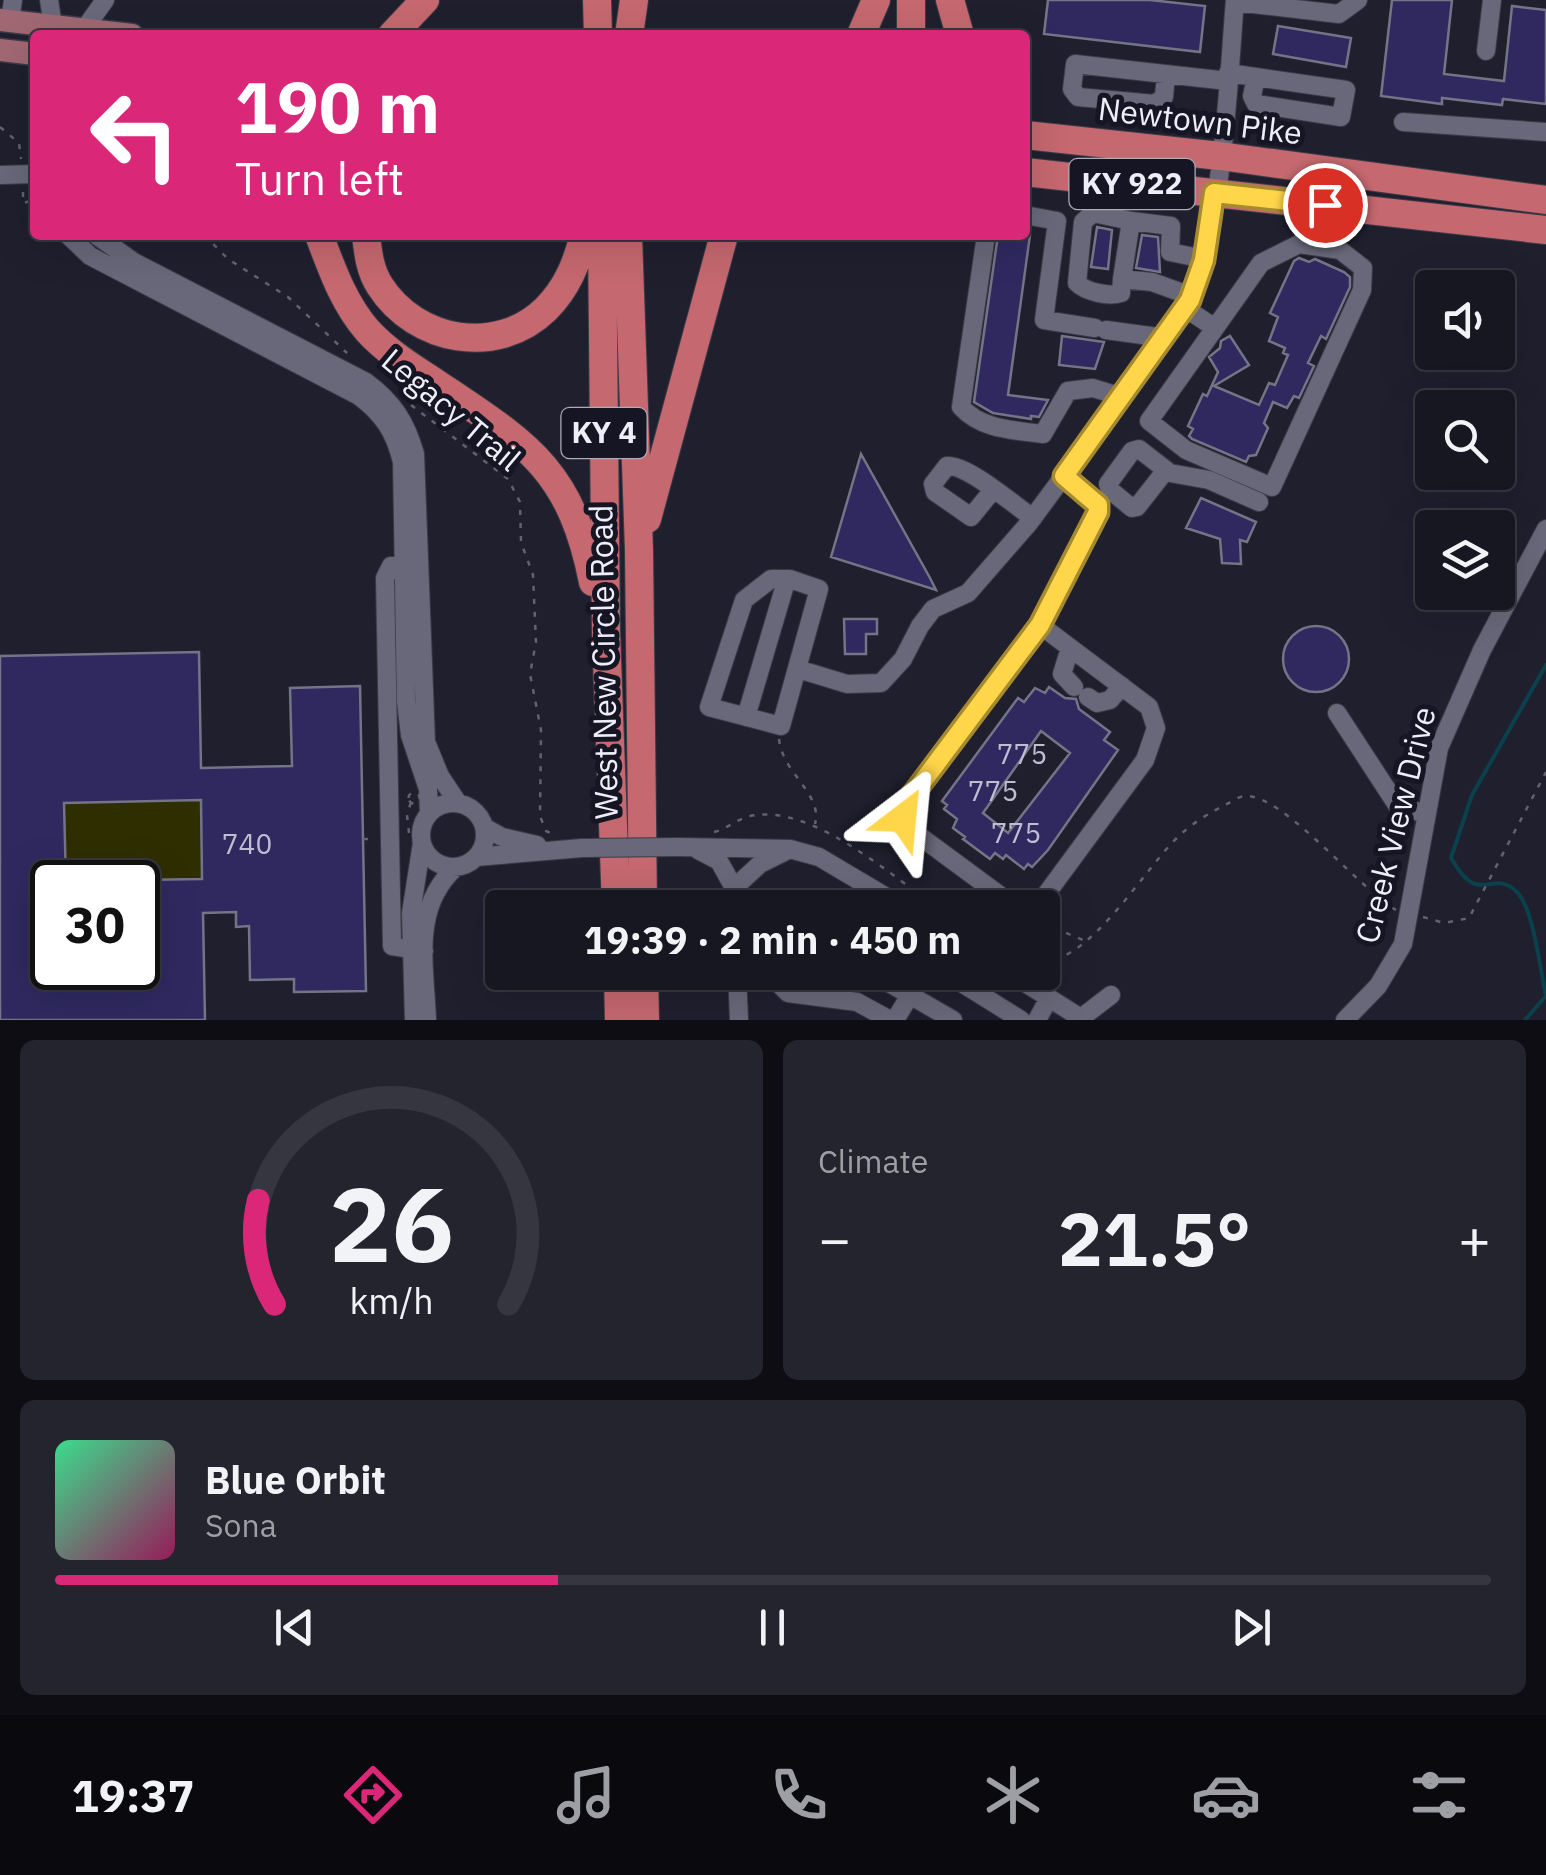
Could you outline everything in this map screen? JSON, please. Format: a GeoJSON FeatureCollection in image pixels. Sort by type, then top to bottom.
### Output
{"type":"FeatureCollection","features":[{"type":"Feature","properties":{"kind":"highway"},"geometry":{"type":"LineString","coordinates":[[397,30],[425,0]]}},
{"type":"Feature","properties":{"kind":"highway"},"geometry":{"type":"LineString","coordinates":[[597,0],[598,30]]}},
{"type":"Feature","properties":{"kind":"highway"},"geometry":{"type":"LineString","coordinates":[[622,0],[625,30]]}},
{"type":"Feature","properties":{"kind":"highway"},"geometry":{"type":"LineString","coordinates":[[627,30],[634,0]]}},
{"type":"Feature","properties":{"kind":"highway"},"geometry":{"type":"LineString","coordinates":[[863,30],[876,0]]}},
{"type":"Feature","properties":{"kind":"highway"},"geometry":{"type":"LineString","coordinates":[[911,0],[911,30]]}},
{"type":"Feature","properties":{"kind":"highway"},"geometry":{"type":"LineString","coordinates":[[950,0],[959,30]]}},
{"type":"Feature","properties":{"kind":"highway"},"geometry":{"type":"LineString","coordinates":[[1030,120],[1149,149]]}},
{"type":"Feature","properties":{"kind":"highway","name":"Newtown Pike"},"geometry":{"type":"LineString","coordinates":[[1030,136],[1220,156],[1546,200]]}},
{"type":"Feature","properties":{"kind":"highway","name":"KY 922"},"geometry":{"type":"LineString","coordinates":[[1030,173],[1546,230]]}},
{"type":"Feature","properties":{"kind":"highway"},"geometry":{"type":"LineString","coordinates":[[321,240],[342,294],[369,332],[402,360],[506,430],[545,465],[579,526],[606,631]]}},
{"type":"Feature","properties":{"kind":"highway"},"geometry":{"type":"LineString","coordinates":[[367,240],[378,284],[396,306],[416,322],[438,332],[483,339],[505,334],[544,311],[569,279],[582,240]]}},
{"type":"Feature","properties":{"kind":"highway","name":"West New Circle Road"},"geometry":{"type":"LineString","coordinates":[[602,240],[606,631],[615,890]]}},
{"type":"Feature","properties":{"kind":"highway","name":"West New Circle Road"},"geometry":{"type":"LineString","coordinates":[[628,240],[639,550],[642,890]]}},
{"type":"Feature","properties":{"kind":"highway"},"geometry":{"type":"LineString","coordinates":[[639,550],[723,240]]}},
{"type":"Feature","properties":{"kind":"highway"},"geometry":{"type":"LineString","coordinates":[[618,990],[619,1020]]}},
{"type":"Feature","properties":{"kind":"highway"},"geometry":{"type":"LineString","coordinates":[[644,990],[645,1020]]}},
{"type":"Feature","properties":{"kind":"main road"},"geometry":{"type":"LineString","coordinates":[[8,14],[72,30]]}},
{"type":"Feature","properties":{"kind":"main road"},"geometry":{"type":"LineString","coordinates":[[0,50],[30,53]]}},
{"type":"Feature","properties":{"kind":"street"},"geometry":{"type":"LineString","coordinates":[[49,0],[53,26]]}},
{"type":"Feature","properties":{"kind":"street"},"geometry":{"type":"LineString","coordinates":[[83,30],[105,0]]}},
{"type":"Feature","properties":{"kind":"street"},"geometry":{"type":"LineString","coordinates":[[798,670],[847,684],[881,683],[903,658],[934,609],[968,593],[1031,521],[1165,338],[1188,302],[1204,260],[1220,156],[1235,1],[1340,14],[1358,0]]}},
{"type":"Feature","properties":{"kind":"street"},"geometry":{"type":"LineString","coordinates":[[1486,51],[1492,0]]}},
{"type":"Feature","properties":{"kind":"street"},"geometry":{"type":"LineString","coordinates":[[1166,74],[1164,97],[1155,104],[1078,97],[1072,89],[1076,64],[1166,74],[1256,77],[1346,90],[1341,117],[1256,104],[1252,96],[1256,77]]}},
{"type":"Feature","properties":{"kind":"street"},"geometry":{"type":"LineString","coordinates":[[1404,122],[1546,132]]}},
{"type":"Feature","properties":{"kind":"street"},"geometry":{"type":"LineString","coordinates":[[0,175],[26,174]]}},
{"type":"Feature","properties":{"kind":"street"},"geometry":{"type":"LineString","coordinates":[[1131,221],[1121,294],[1086,289],[1077,283],[1083,222],[1093,213],[1171,226],[1170,252],[1204,260]]}},
{"type":"Feature","properties":{"kind":"street"},"geometry":{"type":"LineString","coordinates":[[1030,216],[1057,221],[1044,320],[1165,338]]}},
{"type":"Feature","properties":{"kind":"street"},"geometry":{"type":"LineString","coordinates":[[73,240],[90,256],[359,396],[376,409],[394,434],[402,462],[426,742],[440,776],[458,803],[474,811],[484,827],[523,843],[582,848]]}},
{"type":"Feature","properties":{"kind":"street"},"geometry":{"type":"LineString","coordinates":[[103,240],[134,262],[347,371],[382,394],[408,428],[415,454],[406,702],[410,734],[428,789],[429,814]]}},
{"type":"Feature","properties":{"kind":"street"},"geometry":{"type":"LineString","coordinates":[[985,240],[961,407],[990,426],[1043,434],[1068,391],[1093,388],[1122,397]]}},
{"type":"Feature","properties":{"kind":"street"},"geometry":{"type":"LineString","coordinates":[[1298,244],[1340,250],[1364,268],[1362,290],[1272,487],[1186,450],[1148,421],[1216,328],[1261,263],[1298,244]]}},
{"type":"Feature","properties":{"kind":"street"},"geometry":{"type":"LineString","coordinates":[[1122,279],[1152,282],[1188,302],[1216,328]]}},
{"type":"Feature","properties":{"kind":"street"},"geometry":{"type":"LineString","coordinates":[[993,890],[910,829],[904,822],[903,811],[1040,625],[1098,512],[1108,484],[1132,451],[1140,449],[1166,470],[1185,478],[1209,480],[1259,502]]}},
{"type":"Feature","properties":{"kind":"street"},"geometry":{"type":"LineString","coordinates":[[1064,476],[1132,508],[1137,507],[1166,470]]}},
{"type":"Feature","properties":{"kind":"street"},"geometry":{"type":"LineString","coordinates":[[993,490],[1031,521]]}},
{"type":"Feature","properties":{"kind":"street","name":"Creek View Drive"},"geometry":{"type":"LineString","coordinates":[[1345,1020],[1378,986],[1403,944],[1439,748],[1482,650],[1546,529]]}},
{"type":"Feature","properties":{"kind":"street"},"geometry":{"type":"LineString","coordinates":[[411,564],[391,566],[385,578],[392,946],[418,950]]}},
{"type":"Feature","properties":{"kind":"street"},"geometry":{"type":"LineString","coordinates":[[771,579],[790,579],[818,589],[798,670],[781,726],[709,708],[744,600],[771,579]]}},
{"type":"Feature","properties":{"kind":"street"},"geometry":{"type":"LineString","coordinates":[[746,717],[790,579]]}},
{"type":"Feature","properties":{"kind":"street"},"geometry":{"type":"LineString","coordinates":[[1040,625],[1149,707],[1156,719],[1156,738],[1145,760],[1049,890]]}},
{"type":"Feature","properties":{"kind":"street"},"geometry":{"type":"LineString","coordinates":[[1070,648],[1062,674],[1081,692],[1097,702],[1110,700],[1122,686]]}},
{"type":"Feature","properties":{"kind":"street"},"geometry":{"type":"LineString","coordinates":[[1337,714],[1397,805],[1425,814]]}},
{"type":"Feature","properties":{"kind":"street"},"geometry":{"type":"LineString","coordinates":[[427,1020],[411,912],[416,840],[429,814],[437,807],[458,803]]}},
{"type":"Feature","properties":{"kind":"street"},"geometry":{"type":"LineString","coordinates":[[476,857],[482,848],[484,827]]}},
{"type":"Feature","properties":{"kind":"street"},"geometry":{"type":"LineString","coordinates":[[416,840],[432,858],[456,866]]}},
{"type":"Feature","properties":{"kind":"street"},"geometry":{"type":"LineString","coordinates":[[678,847],[710,854],[725,869],[732,890]]}},
{"type":"Feature","properties":{"kind":"street"},"geometry":{"type":"LineString","coordinates":[[734,847],[735,890]]}},
{"type":"Feature","properties":{"kind":"street"},"geometry":{"type":"LineString","coordinates":[[414,1020],[418,950],[427,908],[434,890],[456,866],[476,857],[582,848],[790,849],[820,857],[876,890]]}},
{"type":"Feature","properties":{"kind":"street"},"geometry":{"type":"LineString","coordinates":[[741,890],[760,864],[790,849]]}},
{"type":"Feature","properties":{"kind":"street"},"geometry":{"type":"LineString","coordinates":[[737,990],[738,1020]]}},
{"type":"Feature","properties":{"kind":"street"},"geometry":{"type":"LineString","coordinates":[[786,990],[842,998],[892,1020],[914,990]]}},
{"type":"Feature","properties":{"kind":"street"},"geometry":{"type":"LineString","coordinates":[[904,990],[953,1020]]}},
{"type":"Feature","properties":{"kind":"street"},"geometry":{"type":"LineString","coordinates":[[973,990],[1021,1020]]}},
{"type":"Feature","properties":{"kind":"street"},"geometry":{"type":"LineString","coordinates":[[1036,990],[1082,1019],[1111,995]]}},
{"type":"Feature","properties":{"kind":"street"},"geometry":{"type":"LineString","coordinates":[[1037,1020],[1049,998]]}},
{"type":"Feature","properties":{"kind":"path"},"geometry":{"type":"LineString","coordinates":[[0,127],[19,144],[26,174],[23,203],[30,201]]}},
{"type":"Feature","properties":{"kind":"path","name":"Legacy Trail"},"geometry":{"type":"LineString","coordinates":[[209,240],[228,259],[288,297],[351,358]]}},
{"type":"Feature","properties":{"kind":"path","name":"Legacy Trail"},"geometry":{"type":"LineString","coordinates":[[402,396],[508,479],[520,502],[521,542],[533,575],[536,642],[530,674],[541,730],[540,816],[546,831],[562,836]]}},
{"type":"Feature","properties":{"kind":"path"},"geometry":{"type":"LineString","coordinates":[[781,726],[782,756],[813,798],[818,814],[815,826]]}},
{"type":"Feature","properties":{"kind":"path"},"geometry":{"type":"LineString","coordinates":[[1418,916],[1444,923],[1469,918],[1546,772]]}},
{"type":"Feature","properties":{"kind":"path"},"geometry":{"type":"LineString","coordinates":[[1060,956],[1070,953],[1113,915],[1180,835],[1243,795],[1263,799],[1287,812],[1379,898],[1403,912]]}},
{"type":"Feature","properties":{"kind":"path"},"geometry":{"type":"LineString","coordinates":[[410,802],[407,815],[416,840]]}},
{"type":"Feature","properties":{"kind":"path"},"geometry":{"type":"LineString","coordinates":[[363,839],[381,839]]}},
{"type":"Feature","properties":{"kind":"path"},"geometry":{"type":"LineString","coordinates":[[1060,929],[1084,941]]}},
{"type":"Feature","properties":{"kind":"shaded area"},"geometry":{"type":"Polygon","coordinates":[[[201,800],[202,879],[160,880],[160,860],[65,860],[64,803],[201,800]]]}},
{"type":"Feature","properties":{"kind":"building"},"geometry":{"type":"Polygon","coordinates":[[[1048,0],[1150,0],[1205,6],[1200,52],[1044,34],[1048,0]]]}},
{"type":"Feature","properties":{"kind":"building"},"geometry":{"type":"Polygon","coordinates":[[[1392,0],[1452,0],[1444,74],[1504,81],[1512,6],[1546,10],[1546,104],[1503,99],[1502,105],[1442,98],[1442,104],[1381,96],[1392,0]]]}},
{"type":"Feature","properties":{"kind":"building"},"geometry":{"type":"Polygon","coordinates":[[[1278,26],[1351,38],[1346,67],[1273,54],[1278,26]]]}},
{"type":"Feature","properties":{"kind":"building"},"geometry":{"type":"Polygon","coordinates":[[[1097,227],[1112,230],[1108,269],[1091,267],[1097,227]]]}},
{"type":"Feature","properties":{"kind":"building"},"geometry":{"type":"Polygon","coordinates":[[[1142,235],[1158,237],[1160,272],[1136,268],[1142,235]]]}},
{"type":"Feature","properties":{"kind":"building"},"geometry":{"type":"Polygon","coordinates":[[[997,240],[1029,240],[1008,395],[1048,400],[1039,417],[1031,419],[993,413],[974,402],[997,240]]]}},
{"type":"Feature","properties":{"kind":"building"},"geometry":{"type":"Polygon","coordinates":[[[1299,258],[1309,262],[1315,259],[1344,272],[1350,277],[1350,287],[1326,339],[1321,336],[1308,363],[1314,366],[1299,398],[1294,396],[1287,408],[1273,402],[1264,423],[1268,428],[1256,455],[1249,456],[1246,462],[1192,439],[1189,436],[1193,429],[1188,426],[1218,372],[1209,357],[1230,336],[1249,365],[1214,386],[1259,405],[1269,383],[1275,385],[1288,355],[1283,353],[1285,348],[1269,341],[1278,317],[1270,313],[1294,261],[1299,258]]]}},
{"type":"Feature","properties":{"kind":"building"},"geometry":{"type":"Polygon","coordinates":[[[1062,336],[1104,342],[1095,369],[1059,365],[1062,336]]]}},
{"type":"Feature","properties":{"kind":"building"},"geometry":{"type":"Polygon","coordinates":[[[861,454],[930,578],[936,590],[831,557],[861,454]]]}},
{"type":"Feature","properties":{"kind":"building"},"geometry":{"type":"Polygon","coordinates":[[[1201,498],[1256,522],[1247,542],[1240,540],[1241,564],[1222,563],[1220,539],[1186,528],[1201,498]]]}},
{"type":"Feature","properties":{"kind":"building"},"geometry":{"type":"Polygon","coordinates":[[[844,619],[877,619],[877,634],[866,634],[866,654],[845,654],[844,619]]]}},
{"type":"Feature","properties":{"kind":"building"},"geometry":{"type":"Polygon","coordinates":[[[1316,626],[1329,628],[1339,636],[1347,646],[1347,672],[1339,682],[1329,690],[1316,692],[1303,690],[1293,682],[1285,672],[1283,659],[1285,646],[1293,636],[1303,628],[1316,626]]]}},
{"type":"Feature","properties":{"kind":"building"},"geometry":{"type":"Polygon","coordinates":[[[199,652],[201,768],[292,766],[290,688],[360,686],[366,991],[294,992],[294,979],[250,980],[249,926],[236,927],[236,912],[203,913],[205,1020],[0,1020],[0,656],[199,652]]]}},
{"type":"Feature","properties":{"kind":"building"},"geometry":{"type":"Polygon","coordinates":[[[1049,687],[1065,698],[1076,699],[1079,709],[1110,732],[1104,740],[1118,750],[1048,850],[1032,867],[1028,864],[1024,869],[1006,855],[1003,859],[995,853],[990,859],[963,839],[953,828],[957,819],[944,809],[947,805],[942,801],[1018,698],[1024,702],[1035,688],[1045,693],[1049,687]],[[1041,731],[983,813],[1008,833],[1070,753],[1041,731]]]}},
{"type":"Feature","properties":{"kind":"waterway"},"geometry":{"type":"LineString","coordinates":[[1525,1020],[1546,996],[1522,898],[1506,885],[1477,885],[1461,873],[1451,858],[1472,795],[1546,665]]}},
{"type":"Feature","properties":{"kind":"route"},"geometry":{"type":"LineString","coordinates":[[903,818],[911,797],[1040,625],[1098,512],[1098,505],[1064,476],[1190,300],[1204,260],[1214,193],[1325,205]]}}]}
